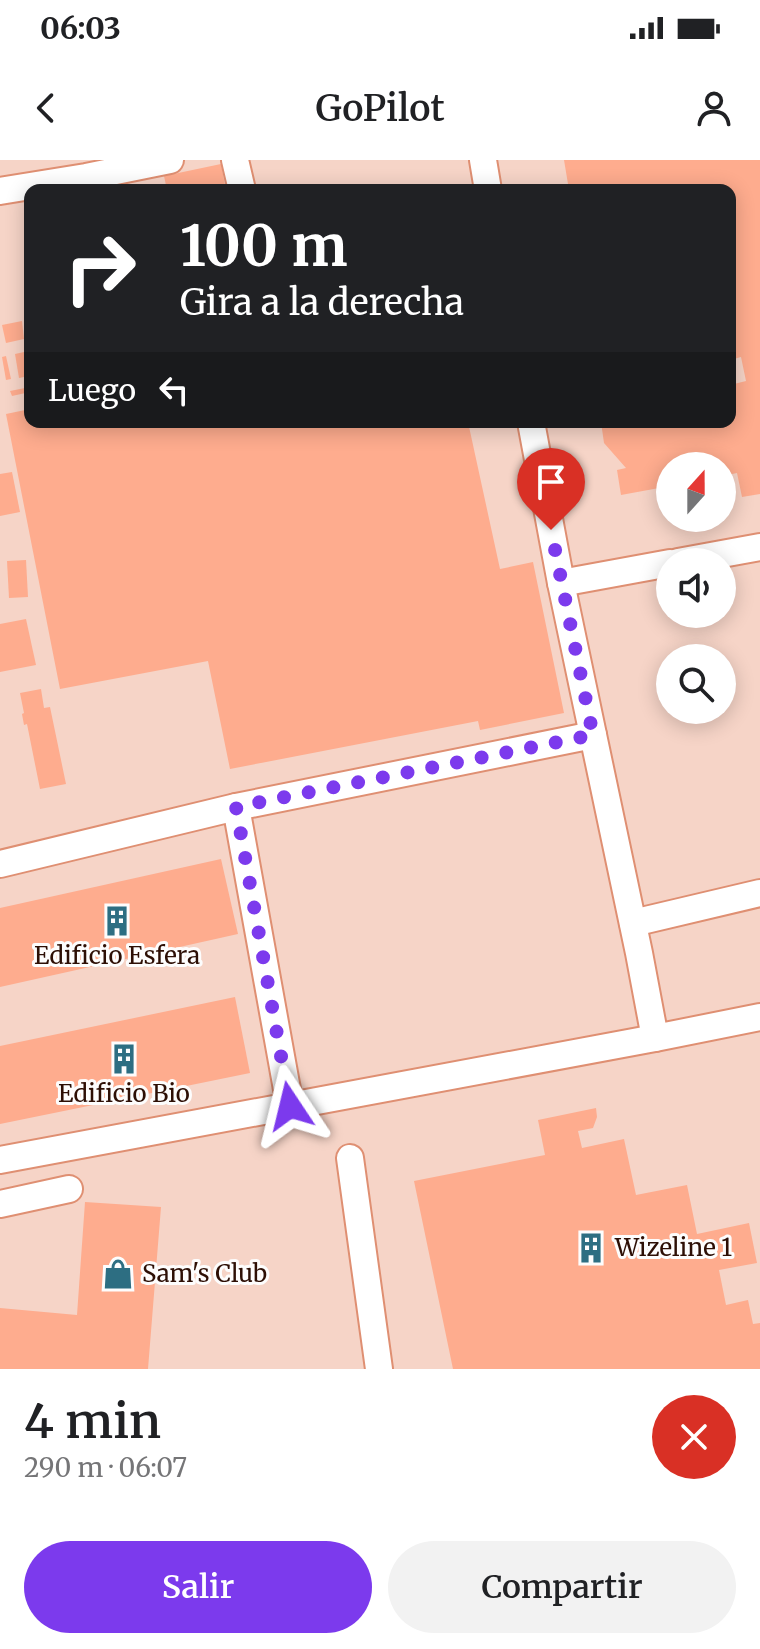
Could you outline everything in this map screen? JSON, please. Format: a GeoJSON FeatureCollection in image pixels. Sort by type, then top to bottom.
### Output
{"type":"FeatureCollection","features":[{"type":"Feature","properties":{"kind":"lane"},"geometry":{"type":"LineString","coordinates":[[43,184],[170,160]]}},
{"type":"Feature","properties":{"kind":"lane"},"geometry":{"type":"LineString","coordinates":[[235,160],[241,184]]}},
{"type":"Feature","properties":{"kind":"lane"},"geometry":{"type":"LineString","coordinates":[[483,160],[487,184]]}},
{"type":"Feature","properties":{"kind":"lane"},"geometry":{"type":"LineString","coordinates":[[0,191],[24,187]]}},
{"type":"Feature","properties":{"kind":"lane"},"geometry":{"type":"LineString","coordinates":[[532,428],[655,1038]]}},
{"type":"Feature","properties":{"kind":"lane"},"geometry":{"type":"LineString","coordinates":[[736,551],[760,547]]}},
{"type":"Feature","properties":{"kind":"lane"},"geometry":{"type":"LineString","coordinates":[[561,583],[656,566]]}},
{"type":"Feature","properties":{"kind":"lane"},"geometry":{"type":"LineString","coordinates":[[0,864],[236,807],[593,735]]}},
{"type":"Feature","properties":{"kind":"lane"},"geometry":{"type":"LineString","coordinates":[[236,807],[290,1106]]}},
{"type":"Feature","properties":{"kind":"lane"},"geometry":{"type":"LineString","coordinates":[[633,923],[760,893]]}},
{"type":"Feature","properties":{"kind":"lane"},"geometry":{"type":"LineString","coordinates":[[0,1160],[760,1017]]}},
{"type":"Feature","properties":{"kind":"lane"},"geometry":{"type":"LineString","coordinates":[[350,1158],[379,1369]]}},
{"type":"Feature","properties":{"kind":"lane"},"geometry":{"type":"LineString","coordinates":[[0,1204],[69,1189]]}},
{"type":"Feature","properties":{"kind":"building"},"geometry":{"type":"Polygon","coordinates":[[[564,160],[760,160],[760,494],[742,497],[736,473],[736,452],[656,452],[656,489],[621,495],[617,470],[626,468],[604,443],[602,428],[736,428],[736,384],[746,381],[741,357],[736,358],[736,184],[568,184],[564,160]]]}},
{"type":"Feature","properties":{"kind":"building"},"geometry":{"type":"Polygon","coordinates":[[[221,164],[225,184],[166,184],[164,176],[221,164]]]}},
{"type":"Feature","properties":{"kind":"building"},"geometry":{"type":"Polygon","coordinates":[[[22,321],[24,339],[6,343],[2,325],[22,321]]]}},
{"type":"Feature","properties":{"kind":"building"},"geometry":{"type":"Polygon","coordinates":[[[24,352],[24,377],[19,378],[15,354],[24,352]]]}},
{"type":"Feature","properties":{"kind":"building"},"geometry":{"type":"Polygon","coordinates":[[[6,356],[11,379],[6,380],[2,357],[6,356]]]}},
{"type":"Feature","properties":{"kind":"building"},"geometry":{"type":"Polygon","coordinates":[[[24,388],[24,393],[12,396],[10,391],[24,388]]]}},
{"type":"Feature","properties":{"kind":"building"},"geometry":{"type":"Polygon","coordinates":[[[24,410],[24,428],[469,428],[500,569],[533,562],[564,713],[480,730],[478,721],[230,769],[208,661],[60,689],[6,414],[24,410]]]}},
{"type":"Feature","properties":{"kind":"building"},"geometry":{"type":"Polygon","coordinates":[[[12,472],[20,512],[0,516],[0,474],[12,472]]]}},
{"type":"Feature","properties":{"kind":"building"},"geometry":{"type":"Polygon","coordinates":[[[26,560],[28,597],[9,598],[7,561],[26,560]]]}},
{"type":"Feature","properties":{"kind":"building"},"geometry":{"type":"Polygon","coordinates":[[[26,619],[36,665],[0,672],[0,624],[26,619]]]}},
{"type":"Feature","properties":{"kind":"building"},"geometry":{"type":"Polygon","coordinates":[[[41,689],[44,708],[50,707],[66,784],[40,789],[27,724],[24,725],[20,693],[41,689]]]}},
{"type":"Feature","properties":{"kind":"building","name":"Edificio Esfera"},"geometry":{"type":"Polygon","coordinates":[[[221,859],[238,934],[0,987],[0,908],[221,859]]]}},
{"type":"Feature","properties":{"kind":"building","name":"Edificio Bio"},"geometry":{"type":"Polygon","coordinates":[[[235,997],[250,1073],[0,1124],[0,1046],[235,997]]]}},
{"type":"Feature","properties":{"kind":"building","name":"Wizeline 1"},"geometry":{"type":"Polygon","coordinates":[[[596,1108],[593,1128],[578,1131],[582,1148],[624,1139],[636,1195],[687,1185],[697,1234],[749,1223],[757,1263],[719,1270],[726,1305],[748,1300],[753,1324],[760,1323],[760,1369],[453,1369],[414,1181],[545,1155],[538,1120],[596,1108]]]}},
{"type":"Feature","properties":{"kind":"building","name":"Sam's Club"},"geometry":{"type":"Polygon","coordinates":[[[85,1202],[161,1207],[148,1369],[0,1369],[0,1308],[77,1315],[85,1202]]]}},
{"type":"Feature","properties":{"kind":"place","name":"Edificio Esfera"},"geometry":{"type":"Point","coordinates":[117,921]}},
{"type":"Feature","properties":{"kind":"place","name":"Edificio Bio"},"geometry":{"type":"Point","coordinates":[124,1059]}},
{"type":"Feature","properties":{"kind":"place","name":"Wizeline 1"},"geometry":{"type":"Point","coordinates":[591,1248]}},
{"type":"Feature","properties":{"kind":"place","name":"Sam's Club"},"geometry":{"type":"Point","coordinates":[118,1274]}},
{"type":"Feature","properties":{"kind":"route"},"geometry":{"type":"LineString","coordinates":[[290,1106],[236,807],[593,735],[551,530]]}}]}
